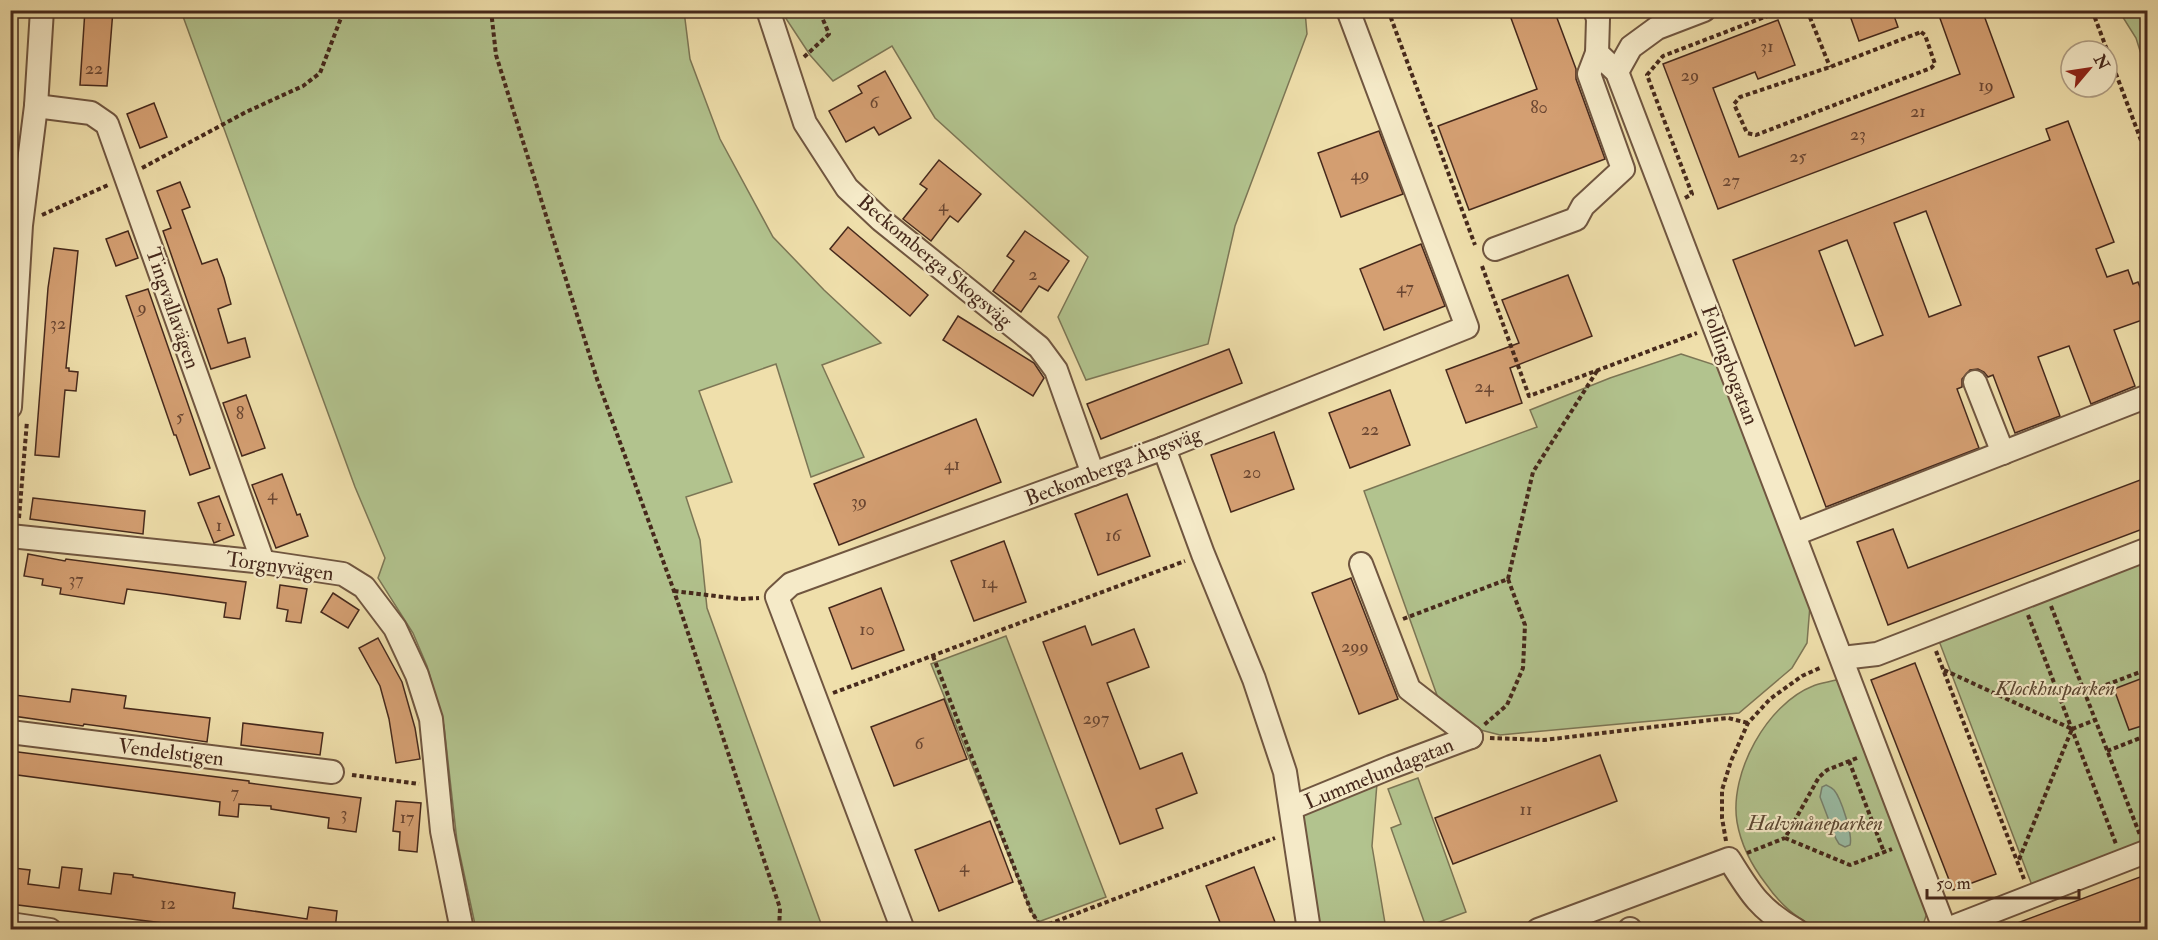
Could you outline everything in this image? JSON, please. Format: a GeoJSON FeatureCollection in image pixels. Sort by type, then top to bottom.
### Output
{"type":"FeatureCollection","features":[{"type":"Feature","properties":{"kind":"street"},"geometry":{"type":"LineString","coordinates":[[11,395],[18,216],[36,106],[42,10]]}},
{"type":"Feature","properties":{"kind":"street","name":"Beckomberga Skogsväg"},"geometry":{"type":"LineString","coordinates":[[768,10],[805,123],[847,188],[881,220],[1040,347],[1056,370],[1093,474]]}},
{"type":"Feature","properties":{"kind":"street","name":"Beckomberga Ängsväg"},"geometry":{"type":"LineString","coordinates":[[777,597],[791,584],[1164,448],[1467,327],[1348,10]]}},
{"type":"Feature","properties":{"kind":"street"},"geometry":{"type":"LineString","coordinates":[[1495,249],[1576,219],[1583,206],[1623,169],[1589,74],[1596,53],[1598,19],[1595,10]]}},
{"type":"Feature","properties":{"kind":"street"},"geometry":{"type":"LineString","coordinates":[[1596,53],[1617,72],[1631,47],[1654,19],[1704,10]]}},
{"type":"Feature","properties":{"kind":"street","name":"Follingbogatan"},"geometry":{"type":"LineString","coordinates":[[1617,72],[1945,930],[2147,851]]}},
{"type":"Feature","properties":{"kind":"street","name":"Tingvallavägen"},"geometry":{"type":"LineString","coordinates":[[36,106],[91,113],[106,124],[127,176],[263,562]]}},
{"type":"Feature","properties":{"kind":"street"},"geometry":{"type":"LineString","coordinates":[[1975,382],[2002,453]]}},
{"type":"Feature","properties":{"kind":"street"},"geometry":{"type":"LineString","coordinates":[[1795,534],[2148,396]]}},
{"type":"Feature","properties":{"kind":"street","name":"Lummelundagatan"},"geometry":{"type":"LineString","coordinates":[[1164,448],[1203,554],[1254,679],[1285,772],[1309,930]]}},
{"type":"Feature","properties":{"kind":"street","name":"Torgnyvägen"},"geometry":{"type":"LineString","coordinates":[[10,536],[263,562],[343,574],[364,587],[395,628],[417,675],[431,719],[442,831],[462,930]]}},
{"type":"Feature","properties":{"kind":"street"},"geometry":{"type":"LineString","coordinates":[[1842,658],[1877,654],[2148,549]]}},
{"type":"Feature","properties":{"kind":"street","name":"Lummelundagatan"},"geometry":{"type":"LineString","coordinates":[[1361,564],[1409,689],[1471,737]]}},
{"type":"Feature","properties":{"kind":"street"},"geometry":{"type":"LineString","coordinates":[[777,597],[903,930]]}},
{"type":"Feature","properties":{"kind":"street","name":"Vendelstigen"},"geometry":{"type":"LineString","coordinates":[[10,732],[332,772]]}},
{"type":"Feature","properties":{"kind":"street","name":"Lummelundagatan"},"geometry":{"type":"LineString","coordinates":[[1291,808],[1390,767],[1471,737]]}},
{"type":"Feature","properties":{"kind":"street"},"geometry":{"type":"LineString","coordinates":[[1538,930],[1729,860],[1749,892],[1773,917],[1796,930]]}},
{"type":"Feature","properties":{"kind":"street"},"geometry":{"type":"LineString","coordinates":[[10,924],[50,930]]}},
{"type":"Feature","properties":{"kind":"path"},"geometry":{"type":"LineString","coordinates":[[18,216],[127,176],[246,112],[303,86],[320,73],[344,10]]}},
{"type":"Feature","properties":{"kind":"path"},"geometry":{"type":"LineString","coordinates":[[491,10],[496,55],[590,357],[674,591],[780,908],[779,930]]}},
{"type":"Feature","properties":{"kind":"path"},"geometry":{"type":"LineString","coordinates":[[788,71],[829,34],[819,10]]}},
{"type":"Feature","properties":{"kind":"path"},"geometry":{"type":"LineString","coordinates":[[1669,207],[1692,194],[1647,75],[1663,56],[1783,10]]}},
{"type":"Feature","properties":{"kind":"path"},"geometry":{"type":"LineString","coordinates":[[1808,10],[1830,67]]}},
{"type":"Feature","properties":{"kind":"path"},"geometry":{"type":"LineString","coordinates":[[2092,10],[2148,159]]}},
{"type":"Feature","properties":{"kind":"path"},"geometry":{"type":"LineString","coordinates":[[1921,32],[1925,35],[1935,64],[1931,68],[1756,135],[1747,134],[1734,104],[1740,97],[1830,67],[1921,32]]}},
{"type":"Feature","properties":{"kind":"path"},"geometry":{"type":"LineString","coordinates":[[1471,737],[1507,705],[1523,668],[1525,625],[1508,579],[1533,472],[1598,370]]}},
{"type":"Feature","properties":{"kind":"path"},"geometry":{"type":"LineString","coordinates":[[816,699],[1203,554]]}},
{"type":"Feature","properties":{"kind":"path"},"geometry":{"type":"LineString","coordinates":[[1385,626],[1508,579]]}},
{"type":"Feature","properties":{"kind":"path"},"geometry":{"type":"LineString","coordinates":[[2044,589],[2147,851]]}},
{"type":"Feature","properties":{"kind":"path"},"geometry":{"type":"LineString","coordinates":[[674,591],[740,599],[777,597]]}},
{"type":"Feature","properties":{"kind":"path"},"geometry":{"type":"LineString","coordinates":[[2021,598],[2123,861]]}},
{"type":"Feature","properties":{"kind":"path"},"geometry":{"type":"LineString","coordinates":[[1930,634],[2031,896]]}},
{"type":"Feature","properties":{"kind":"path"},"geometry":{"type":"LineString","coordinates":[[933,656],[1032,911],[1041,927],[1294,831]]}},
{"type":"Feature","properties":{"kind":"path"},"geometry":{"type":"LineString","coordinates":[[1785,838],[1850,865],[1884,852],[1849,761],[1827,770],[1819,777],[1785,838],[1729,860],[1722,818],[1722,790],[1731,761],[1748,723],[1770,699],[1802,676],[1842,658]]}},
{"type":"Feature","properties":{"kind":"path"},"geometry":{"type":"LineString","coordinates":[[2085,693],[2148,669]]}},
{"type":"Feature","properties":{"kind":"path"},"geometry":{"type":"LineString","coordinates":[[1944,670],[2072,729],[2095,720]]}},
{"type":"Feature","properties":{"kind":"path"},"geometry":{"type":"LineString","coordinates":[[1471,737],[1544,740],[1728,718],[1748,723]]}},
{"type":"Feature","properties":{"kind":"path"},"geometry":{"type":"LineString","coordinates":[[2018,862],[2072,729]]}},
{"type":"Feature","properties":{"kind":"path"},"geometry":{"type":"LineString","coordinates":[[2107,751],[2148,735]]}},
{"type":"Feature","properties":{"kind":"path"},"geometry":{"type":"LineString","coordinates":[[332,772],[437,787]]}},
{"type":"Feature","properties":{"kind":"green space"},"geometry":{"type":"Polygon","coordinates":[[[181,11],[684,11],[690,59],[720,139],[773,237],[824,290],[881,343],[822,365],[864,457],[811,477],[776,364],[699,391],[732,482],[686,497],[700,540],[707,608],[823,929],[476,929],[457,841],[444,726],[427,666],[413,633],[378,578],[385,558],[355,487],[181,11]]]}},
{"type":"Feature","properties":{"kind":"green space"},"geometry":{"type":"Polygon","coordinates":[[[781,11],[1305,11],[1307,34],[1235,226],[1208,344],[1086,380],[1058,317],[1088,257],[935,118],[892,46],[833,81],[810,55],[781,11]]]}},
{"type":"Feature","properties":{"kind":"green space"},"geometry":{"type":"Polygon","coordinates":[[[2119,11],[2147,11],[2147,73],[2136,38],[2119,11]]]}},
{"type":"Feature","properties":{"kind":"green space"},"geometry":{"type":"Polygon","coordinates":[[[1681,354],[1718,366],[1810,605],[1807,643],[1792,668],[1739,713],[1500,735],[1469,727],[1438,698],[1364,491],[1537,427],[1530,410],[1610,378],[1681,354]]]}},
{"type":"Feature","properties":{"kind":"green space","name":"Klockhusparken"},"geometry":{"type":"Polygon","coordinates":[[[2147,556],[2147,842],[2033,888],[1936,633],[2147,556]]]}},
{"type":"Feature","properties":{"kind":"green space"},"geometry":{"type":"Polygon","coordinates":[[[1006,636],[1106,897],[1038,922],[1031,911],[931,664],[1006,636]]]}},
{"type":"Feature","properties":{"kind":"green space","name":"Halvmåneparken"},"geometry":{"type":"Polygon","coordinates":[[[1836,680],[1843,684],[1927,913],[1923,925],[1912,930],[1823,929],[1806,922],[1784,905],[1771,891],[1752,863],[1741,839],[1736,803],[1745,762],[1755,742],[1767,724],[1796,695],[1816,685],[1836,680]]]}},
{"type":"Feature","properties":{"kind":"green space"},"geometry":{"type":"Polygon","coordinates":[[[1418,778],[1466,912],[1426,927],[1391,828],[1401,824],[1388,789],[1418,778]]]}},
{"type":"Feature","properties":{"kind":"green space"},"geometry":{"type":"Polygon","coordinates":[[[1377,783],[1372,846],[1386,929],[1317,929],[1301,813],[1377,783]]]}},
{"type":"Feature","properties":{"kind":"shaded area"},"geometry":{"type":"Polygon","coordinates":[[[1826,785],[1837,794],[1846,817],[1850,845],[1845,847],[1836,839],[1820,797],[1822,787],[1826,785]]]}},
{"type":"Feature","properties":{"kind":"building"},"geometry":{"type":"Polygon","coordinates":[[[85,10],[113,10],[107,86],[80,85],[85,10]]]}},
{"type":"Feature","properties":{"kind":"building"},"geometry":{"type":"Polygon","coordinates":[[[1508,10],[1554,10],[1605,159],[1469,210],[1438,126],[1537,89],[1508,10]]]}},
{"type":"Feature","properties":{"kind":"building"},"geometry":{"type":"Polygon","coordinates":[[[1848,10],[1892,10],[1898,27],[1859,41],[1848,10]]]}},
{"type":"Feature","properties":{"kind":"building"},"geometry":{"type":"Polygon","coordinates":[[[1937,10],[1982,10],[2014,97],[1718,209],[1663,64],[1778,20],[1795,65],[1758,79],[1755,72],[1713,88],[1739,157],[1960,74],[1937,10]]]}},
{"type":"Feature","properties":{"kind":"building"},"geometry":{"type":"Polygon","coordinates":[[[885,71],[911,118],[879,135],[874,127],[846,142],[829,111],[862,93],[858,86],[885,71]]]}},
{"type":"Feature","properties":{"kind":"building"},"geometry":{"type":"Polygon","coordinates":[[[154,103],[167,137],[140,148],[127,114],[154,103]]]}},
{"type":"Feature","properties":{"kind":"building"},"geometry":{"type":"Polygon","coordinates":[[[2068,121],[2114,242],[2096,249],[2107,277],[2128,270],[2133,284],[2138,282],[2148,307],[2148,318],[2114,330],[2135,386],[2091,404],[2069,346],[2038,357],[2060,416],[2015,433],[1993,375],[1988,377],[1978,369],[1970,370],[1962,379],[1962,387],[1957,389],[1979,448],[1826,507],[1733,260],[2050,140],[2046,129],[2068,121]],[[1926,211],[1894,223],[1929,317],[1961,305],[1926,211]],[[1847,240],[1819,251],[1855,346],[1883,335],[1847,240]]]}},
{"type":"Feature","properties":{"kind":"building"},"geometry":{"type":"Polygon","coordinates":[[[1379,131],[1403,194],[1341,217],[1318,153],[1379,131]]]}},
{"type":"Feature","properties":{"kind":"building"},"geometry":{"type":"Polygon","coordinates":[[[939,160],[981,194],[958,222],[950,216],[931,241],[903,219],[927,189],[920,184],[939,160]]]}},
{"type":"Feature","properties":{"kind":"building"},"geometry":{"type":"Polygon","coordinates":[[[180,182],[190,207],[182,210],[202,264],[217,259],[224,278],[231,304],[218,309],[228,343],[245,338],[250,357],[211,369],[163,231],[171,228],[157,191],[180,182]]]}},
{"type":"Feature","properties":{"kind":"building"},"geometry":{"type":"Polygon","coordinates":[[[848,227],[928,295],[910,316],[830,249],[848,227]]]}},
{"type":"Feature","properties":{"kind":"building"},"geometry":{"type":"Polygon","coordinates":[[[128,231],[138,258],[116,266],[106,239],[128,231]]]}},
{"type":"Feature","properties":{"kind":"building"},"geometry":{"type":"Polygon","coordinates":[[[1025,231],[1069,261],[1048,291],[1039,286],[1021,312],[993,291],[1014,261],[1007,256],[1025,231]]]}},
{"type":"Feature","properties":{"kind":"building"},"geometry":{"type":"Polygon","coordinates":[[[1421,244],[1445,306],[1384,330],[1360,269],[1421,244]]]}},
{"type":"Feature","properties":{"kind":"building"},"geometry":{"type":"Polygon","coordinates":[[[54,248],[78,251],[66,368],[69,368],[69,371],[78,372],[76,391],[65,390],[59,457],[35,455],[48,288],[54,248]]]}},
{"type":"Feature","properties":{"kind":"building"},"geometry":{"type":"Polygon","coordinates":[[[1568,275],[1592,336],[1510,368],[1522,403],[1466,423],[1446,370],[1519,343],[1502,300],[1568,275]]]}},
{"type":"Feature","properties":{"kind":"building"},"geometry":{"type":"Polygon","coordinates":[[[148,289],[210,468],[190,475],[126,296],[148,289]]]}},
{"type":"Feature","properties":{"kind":"building"},"geometry":{"type":"Polygon","coordinates":[[[958,316],[1034,363],[1044,378],[1033,396],[943,340],[958,316]]]}},
{"type":"Feature","properties":{"kind":"building"},"geometry":{"type":"Polygon","coordinates":[[[1229,349],[1242,383],[1101,439],[1087,404],[1229,349]]]}},
{"type":"Feature","properties":{"kind":"building"},"geometry":{"type":"Polygon","coordinates":[[[1390,390],[1410,445],[1350,468],[1329,413],[1390,390]]]}},
{"type":"Feature","properties":{"kind":"building"},"geometry":{"type":"Polygon","coordinates":[[[246,395],[265,448],[242,456],[223,403],[246,395]]]}},
{"type":"Feature","properties":{"kind":"building"},"geometry":{"type":"Polygon","coordinates":[[[976,419],[1001,482],[839,545],[814,484],[976,419]]]}},
{"type":"Feature","properties":{"kind":"building"},"geometry":{"type":"Polygon","coordinates":[[[1274,432],[1294,489],[1231,512],[1211,455],[1274,432]]]}},
{"type":"Feature","properties":{"kind":"building"},"geometry":{"type":"Polygon","coordinates":[[[282,474],[297,515],[300,514],[308,536],[276,548],[252,485],[282,474]]]}},
{"type":"Feature","properties":{"kind":"building"},"geometry":{"type":"Polygon","coordinates":[[[2148,477],[2148,527],[1888,625],[1857,542],[1893,529],[1908,568],[2148,477]]]}},
{"type":"Feature","properties":{"kind":"building"},"geometry":{"type":"Polygon","coordinates":[[[1127,494],[1150,556],[1098,575],[1075,514],[1127,494]]]}},
{"type":"Feature","properties":{"kind":"building"},"geometry":{"type":"Polygon","coordinates":[[[219,496],[234,535],[214,543],[198,503],[219,496]]]}},
{"type":"Feature","properties":{"kind":"building"},"geometry":{"type":"Polygon","coordinates":[[[33,498],[145,511],[143,534],[30,519],[33,498]]]}},
{"type":"Feature","properties":{"kind":"building"},"geometry":{"type":"Polygon","coordinates":[[[1004,541],[1026,602],[974,621],[951,561],[1004,541]]]}},
{"type":"Feature","properties":{"kind":"building"},"geometry":{"type":"Polygon","coordinates":[[[28,554],[65,561],[66,559],[246,582],[240,619],[224,617],[226,603],[165,594],[127,589],[124,604],[60,594],[61,588],[42,585],[43,579],[24,576],[28,554]]]}},
{"type":"Feature","properties":{"kind":"building"},"geometry":{"type":"Polygon","coordinates":[[[1351,578],[1398,699],[1359,714],[1312,593],[1351,578]]]}},
{"type":"Feature","properties":{"kind":"building"},"geometry":{"type":"Polygon","coordinates":[[[280,585],[307,589],[301,623],[286,621],[288,610],[277,608],[280,585]]]}},
{"type":"Feature","properties":{"kind":"building"},"geometry":{"type":"Polygon","coordinates":[[[881,588],[904,650],[852,669],[829,608],[881,588]]]}},
{"type":"Feature","properties":{"kind":"building"},"geometry":{"type":"Polygon","coordinates":[[[333,593],[359,610],[348,628],[321,612],[333,593]]]}},
{"type":"Feature","properties":{"kind":"building"},"geometry":{"type":"Polygon","coordinates":[[[1085,626],[1092,645],[1134,629],[1149,667],[1107,683],[1140,769],[1182,753],[1197,793],[1156,809],[1163,828],[1120,844],[1043,642],[1085,626]]]}},
{"type":"Feature","properties":{"kind":"building"},"geometry":{"type":"Polygon","coordinates":[[[378,638],[402,682],[415,728],[420,759],[396,763],[389,719],[380,686],[359,648],[378,638]]]}},
{"type":"Feature","properties":{"kind":"building"},"geometry":{"type":"Polygon","coordinates":[[[1915,663],[1996,874],[1953,890],[1871,680],[1915,663]]]}},
{"type":"Feature","properties":{"kind":"building"},"geometry":{"type":"Polygon","coordinates":[[[2148,676],[2148,724],[2129,730],[2114,689],[2148,676]]]}},
{"type":"Feature","properties":{"kind":"building"},"geometry":{"type":"Polygon","coordinates":[[[72,689],[126,696],[124,708],[210,718],[207,742],[13,716],[15,695],[70,702],[72,689]]]}},
{"type":"Feature","properties":{"kind":"building"},"geometry":{"type":"Polygon","coordinates":[[[944,699],[967,759],[894,786],[871,727],[944,699]]]}},
{"type":"Feature","properties":{"kind":"building"},"geometry":{"type":"Polygon","coordinates":[[[243,723],[323,733],[320,755],[241,745],[243,723]]]}},
{"type":"Feature","properties":{"kind":"building"},"geometry":{"type":"Polygon","coordinates":[[[10,751],[249,781],[249,783],[361,798],[356,832],[328,828],[329,818],[271,809],[271,806],[239,804],[238,817],[219,815],[220,802],[10,774],[10,751]]]}},
{"type":"Feature","properties":{"kind":"building"},"geometry":{"type":"Polygon","coordinates":[[[1600,755],[1617,801],[1453,864],[1435,818],[1600,755]]]}},
{"type":"Feature","properties":{"kind":"building"},"geometry":{"type":"Polygon","coordinates":[[[396,801],[421,803],[417,852],[399,850],[400,832],[393,831],[396,801]]]}},
{"type":"Feature","properties":{"kind":"building"},"geometry":{"type":"Polygon","coordinates":[[[990,821],[1013,882],[939,911],[915,850],[990,821]]]}},
{"type":"Feature","properties":{"kind":"building"},"geometry":{"type":"Polygon","coordinates":[[[62,867],[82,869],[79,890],[111,894],[114,873],[235,893],[233,908],[307,919],[309,907],[337,911],[335,930],[220,930],[10,904],[10,881],[13,881],[14,868],[30,870],[28,884],[59,888],[62,867]]]}},
{"type":"Feature","properties":{"kind":"building"},"geometry":{"type":"Polygon","coordinates":[[[1254,867],[1278,930],[1223,930],[1206,886],[1254,867]]]}},
{"type":"Feature","properties":{"kind":"building"},"geometry":{"type":"Polygon","coordinates":[[[2148,874],[2148,930],[2004,930],[2004,928],[2148,874]]]}}]}
